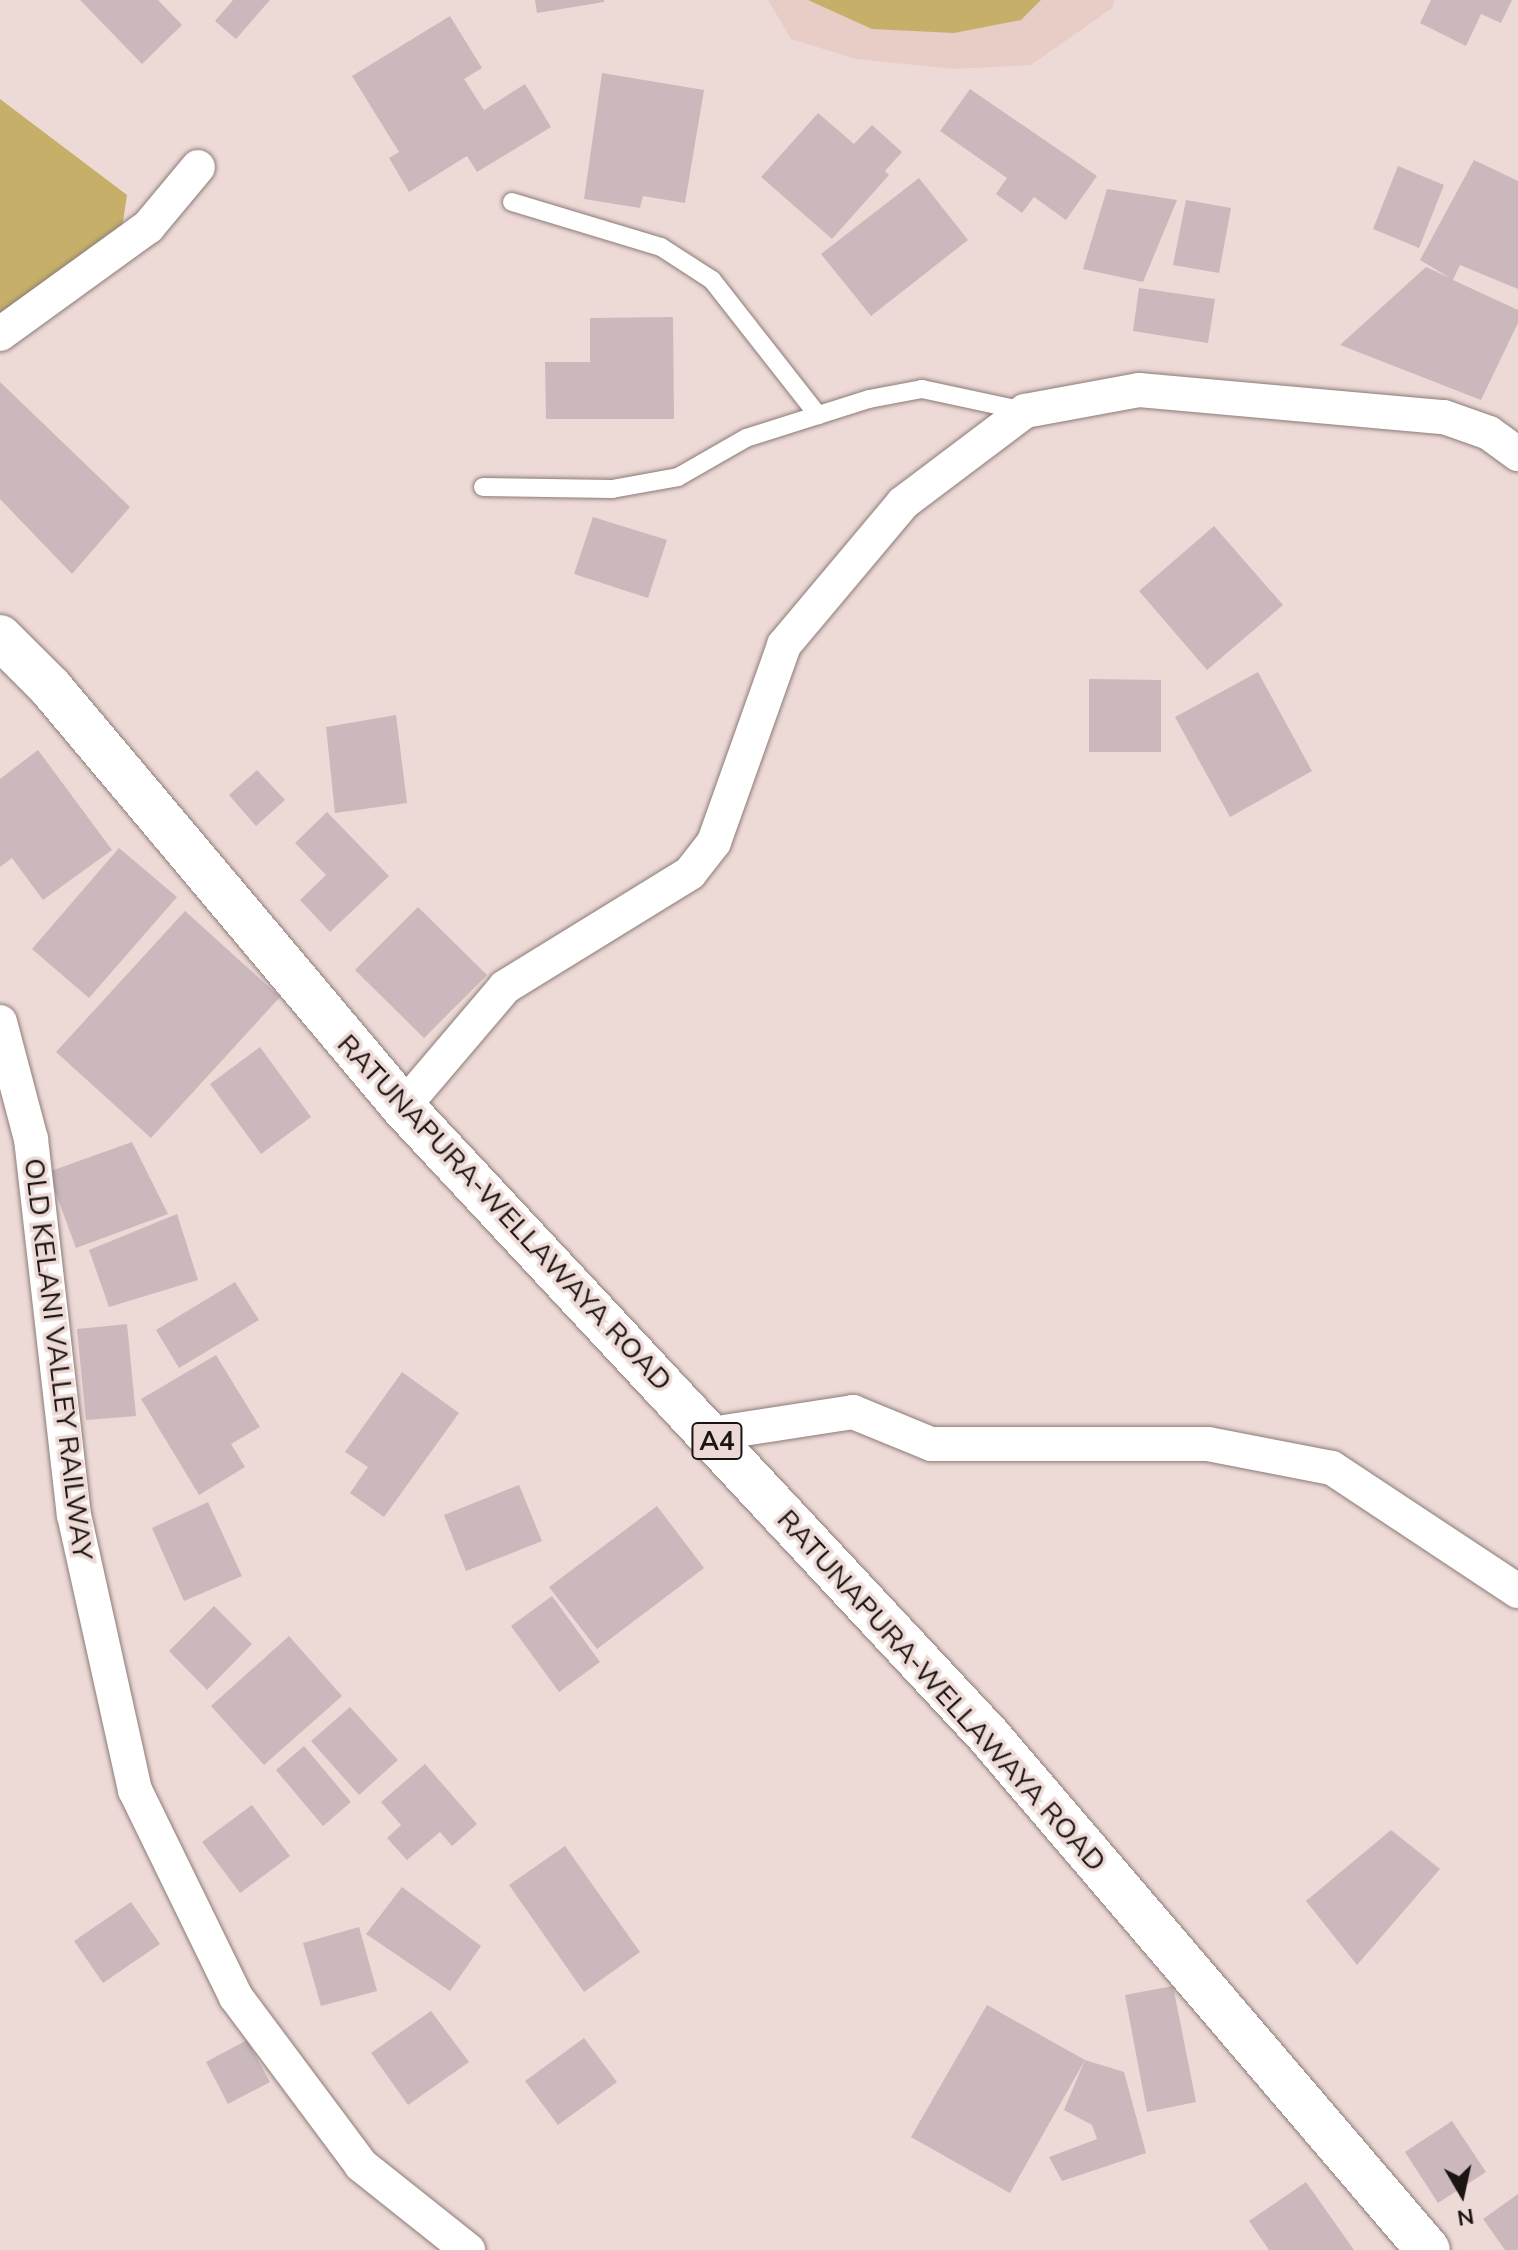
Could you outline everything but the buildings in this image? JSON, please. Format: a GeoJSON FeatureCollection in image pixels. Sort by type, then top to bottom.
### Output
{"type":"FeatureCollection","features":[{"type":"Feature","properties":{"kind":"highway","name":"RATUNAPURA-WELLAWAYA ROAD"},"geometry":{"type":"LineString","coordinates":[[0,637],[50,687],[403,1107],[711,1434],[988,1735],[1428,2250]]}},
{"type":"Feature","properties":{"kind":"street"},"geometry":{"type":"LineString","coordinates":[[0,334],[148,227],[198,167]]}},
{"type":"Feature","properties":{"kind":"street"},"geometry":{"type":"LineString","coordinates":[[403,1107],[505,987],[690,873],[714,842],[784,645],[903,503],[1025,411],[1155,391],[1444,417],[1489,433],[1518,454]]}},
{"type":"Feature","properties":{"kind":"street","name":"OLD KELANI VALLEY RAILWAY"},"geometry":{"type":"LineString","coordinates":[[0,1022],[31,1139],[74,1515],[135,1790],[236,1997],[361,2165],[468,2250]]}},
{"type":"Feature","properties":{"kind":"street"},"geometry":{"type":"LineString","coordinates":[[711,1434],[853,1412],[931,1444],[1208,1444],[1332,1468],[1518,1591]]}},
{"type":"Feature","properties":{"kind":"lane"},"geometry":{"type":"LineString","coordinates":[[512,202],[661,247],[712,280],[818,415]]}},
{"type":"Feature","properties":{"kind":"lane"},"geometry":{"type":"LineString","coordinates":[[483,487],[612,489],[678,477],[746,438],[818,415],[922,389],[1025,411]]}},
{"type":"Feature","properties":{"kind":"shaded area"},"geometry":{"type":"Polygon","coordinates":[[[768,0],[1115,0],[1112,8],[1031,65],[954,69],[856,59],[791,39],[768,0]]]}},
{"type":"Feature","properties":{"kind":"shaded area"},"geometry":{"type":"Polygon","coordinates":[[[808,0],[1041,0],[1021,20],[954,33],[872,29],[808,0]]]}},
{"type":"Feature","properties":{"kind":"shaded area"},"geometry":{"type":"Polygon","coordinates":[[[0,99],[127,195],[122,228],[0,339],[0,99]]]}}]}
